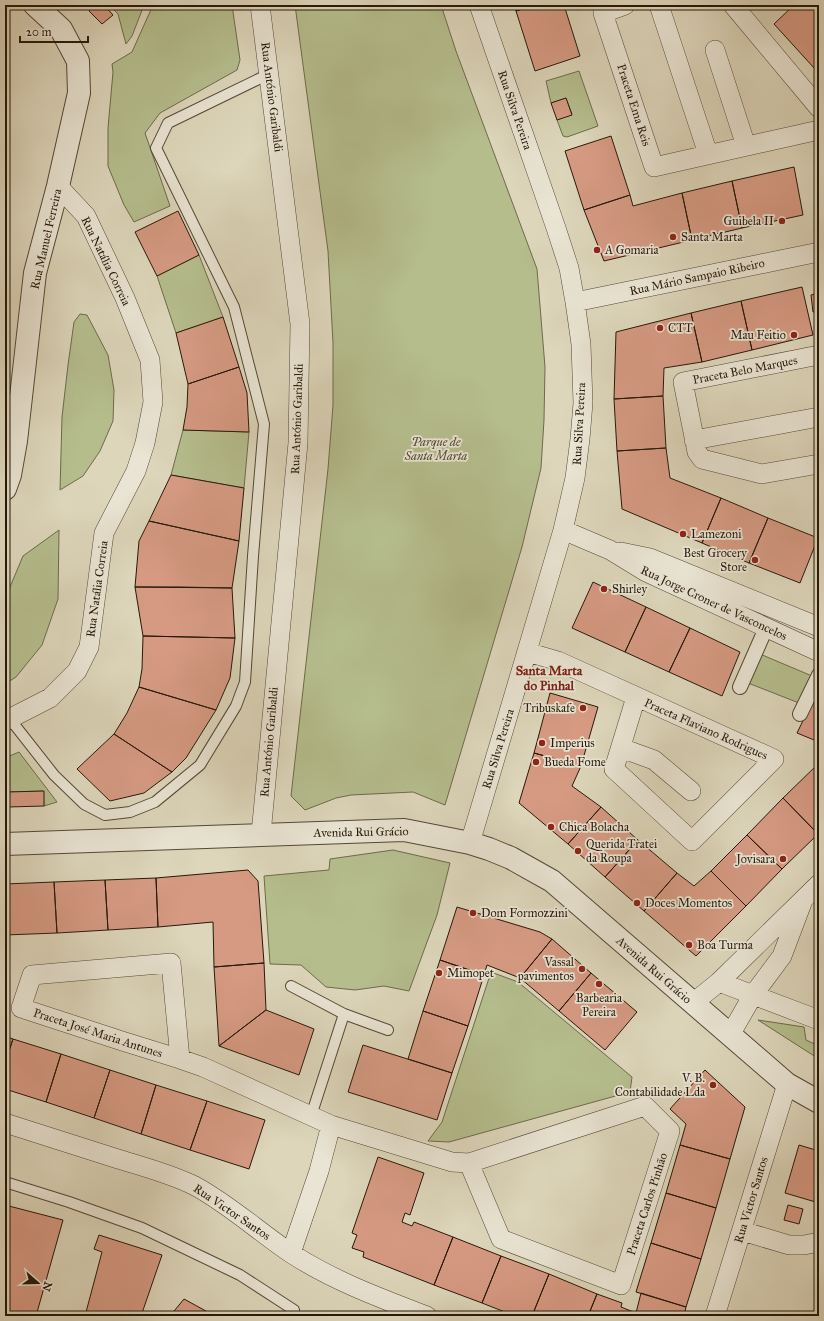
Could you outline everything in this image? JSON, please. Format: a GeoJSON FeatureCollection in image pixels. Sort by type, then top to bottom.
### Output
{"type":"FeatureCollection","features":[{"type":"Feature","properties":{"kind":"street","name":"Rua Manuel Ferreira"},"geometry":{"type":"LineString","coordinates":[[5,489],[10,475],[16,441],[35,274],[58,186],[79,93],[78,62],[62,28],[35,5]]}},
{"type":"Feature","properties":{"kind":"street","name":"Rua António Garibaldi"},"geometry":{"type":"LineString","coordinates":[[260,5],[300,324],[298,443],[261,834]]}},
{"type":"Feature","properties":{"kind":"street","name":"Rua Silva Pereira"},"geometry":{"type":"LineString","coordinates":[[470,843],[563,530],[575,478],[583,403],[581,344],[567,262],[479,5]]}},
{"type":"Feature","properties":{"kind":"street","name":"Praceta Ema Reis"},"geometry":{"type":"LineString","coordinates":[[625,5],[604,13],[654,167],[819,130]]}},
{"type":"Feature","properties":{"kind":"street"},"geometry":{"type":"LineString","coordinates":[[659,5],[708,154]]}},
{"type":"Feature","properties":{"kind":"street"},"geometry":{"type":"LineString","coordinates":[[733,5],[819,108]]}},
{"type":"Feature","properties":{"kind":"street"},"geometry":{"type":"LineString","coordinates":[[715,50],[746,146]]}},
{"type":"Feature","properties":{"kind":"street","name":"Rua Natália Correia"},"geometry":{"type":"LineString","coordinates":[[7,720],[50,698],[77,671],[89,647],[104,533],[136,471],[145,443],[153,402],[150,360],[125,298],[86,216],[58,186]]}},
{"type":"Feature","properties":{"kind":"street","name":"Rua Mário Sampaio Ribeiro"},"geometry":{"type":"LineString","coordinates":[[575,302],[819,252]]}},
{"type":"Feature","properties":{"kind":"street","name":"Praceta Belo Marques"},"geometry":{"type":"LineString","coordinates":[[819,355],[683,382],[694,440],[698,454],[704,460],[762,474],[819,464]]}},
{"type":"Feature","properties":{"kind":"street"},"geometry":{"type":"LineString","coordinates":[[694,440],[819,417]]}},
{"type":"Feature","properties":{"kind":"street","name":"Rua Jorge Croner de Vasconcelos"},"geometry":{"type":"LineString","coordinates":[[563,530],[610,550],[646,572],[819,652]]}},
{"type":"Feature","properties":{"kind":"street","name":"Rua Jorge Croner de Vasconcelos"},"geometry":{"type":"LineString","coordinates":[[610,550],[650,558],[819,627]]}},
{"type":"Feature","properties":{"kind":"street"},"geometry":{"type":"LineString","coordinates":[[740,687],[766,628]]}},
{"type":"Feature","properties":{"kind":"street","name":"Praceta Flaviano Rodrigues"},"geometry":{"type":"LineString","coordinates":[[527,652],[558,662],[636,697],[774,759],[692,841],[614,769],[636,697]]}},
{"type":"Feature","properties":{"kind":"street"},"geometry":{"type":"LineString","coordinates":[[800,714],[819,674]]}},
{"type":"Feature","properties":{"kind":"street"},"geometry":{"type":"LineString","coordinates":[[621,748],[654,760],[691,791]]}},
{"type":"Feature","properties":{"kind":"street","name":"Avenida Rui Grácio"},"geometry":{"type":"LineString","coordinates":[[5,844],[404,830],[470,843],[511,858],[552,881],[787,1084],[819,1102]]}},
{"type":"Feature","properties":{"kind":"street"},"geometry":{"type":"LineString","coordinates":[[693,1003],[718,982],[819,884]]}},
{"type":"Feature","properties":{"kind":"street"},"geometry":{"type":"LineString","coordinates":[[730,1035],[753,995],[782,956],[804,898]]}},
{"type":"Feature","properties":{"kind":"street","name":"Praceta José Maria Antunes"},"geometry":{"type":"LineString","coordinates":[[180,1059],[171,964],[32,975],[22,1008],[203,1067],[331,1125]]}},
{"type":"Feature","properties":{"kind":"street"},"geometry":{"type":"LineString","coordinates":[[718,982],[819,1020]]}},
{"type":"Feature","properties":{"kind":"street","name":"Rua Victor Santos"},"geometry":{"type":"LineString","coordinates":[[715,1316],[787,1084]]}},
{"type":"Feature","properties":{"kind":"street","name":"Praceta Carlos Pinhão"},"geometry":{"type":"LineString","coordinates":[[331,1125],[452,1162],[469,1163],[646,1106],[670,1132],[621,1285],[501,1239],[469,1163]]}},
{"type":"Feature","properties":{"kind":"street","name":"Rua Victor Santos"},"geometry":{"type":"LineString","coordinates":[[5,1123],[181,1180],[212,1196],[291,1253],[326,1274],[427,1316]]}},
{"type":"Feature","properties":{"kind":"street"},"geometry":{"type":"LineString","coordinates":[[291,1253],[319,1171],[331,1125]]}},
{"type":"Feature","properties":{"kind":"street"},"geometry":{"type":"LineString","coordinates":[[742,1231],[789,1245],[804,1245],[819,1242]]}},
{"type":"Feature","properties":{"kind":"lane"},"geometry":{"type":"LineString","coordinates":[[7,720],[54,775],[84,804],[105,815],[130,812],[155,802],[200,765],[236,706],[245,682],[253,556],[264,424],[234,307],[156,148],[168,123],[269,74]]}},
{"type":"Feature","properties":{"kind":"lane"},"geometry":{"type":"LineString","coordinates":[[292,986],[344,1014],[388,1030]]}},
{"type":"Feature","properties":{"kind":"lane"},"geometry":{"type":"LineString","coordinates":[[311,1116],[344,1014]]}},
{"type":"Feature","properties":{"kind":"lane"},"geometry":{"type":"LineString","coordinates":[[5,1182],[69,1202],[142,1228],[240,1275],[294,1310]]}},
{"type":"Feature","properties":{"kind":"green space"},"geometry":{"type":"Polygon","coordinates":[[[109,5],[144,5],[132,36],[126,44],[118,14],[109,5]]]}},
{"type":"Feature","properties":{"kind":"green space"},"geometry":{"type":"Polygon","coordinates":[[[153,5],[232,5],[240,60],[237,70],[160,113],[145,133],[170,206],[134,222],[124,205],[108,166],[108,128],[113,72],[112,64],[132,52],[153,5]]]}},
{"type":"Feature","properties":{"kind":"green space","name":"Parque de Santa Marta"},"geometry":{"type":"Polygon","coordinates":[[[295,5],[441,5],[456,51],[537,269],[545,367],[541,468],[522,547],[445,805],[413,792],[351,795],[336,798],[305,810],[291,796],[328,469],[333,405],[333,343],[328,251],[295,5]]]}},
{"type":"Feature","properties":{"kind":"green space"},"geometry":{"type":"Polygon","coordinates":[[[579,71],[598,126],[567,137],[563,136],[557,120],[572,114],[566,98],[551,103],[546,81],[579,71]]]}},
{"type":"Feature","properties":{"kind":"green space"},"geometry":{"type":"Polygon","coordinates":[[[199,255],[223,317],[176,333],[157,276],[199,255]]]}},
{"type":"Feature","properties":{"kind":"green space"},"geometry":{"type":"Polygon","coordinates":[[[80,314],[87,315],[108,355],[114,390],[113,421],[100,451],[83,476],[60,490],[62,417],[74,322],[80,314]]]}},
{"type":"Feature","properties":{"kind":"green space"},"geometry":{"type":"Polygon","coordinates":[[[183,430],[249,432],[244,488],[171,475],[183,430]]]}},
{"type":"Feature","properties":{"kind":"green space"},"geometry":{"type":"Polygon","coordinates":[[[59,530],[58,599],[42,645],[16,677],[5,684],[5,599],[23,556],[59,530]]]}},
{"type":"Feature","properties":{"kind":"green space"},"geometry":{"type":"Polygon","coordinates":[[[760,654],[812,676],[799,703],[748,683],[760,654]]]}},
{"type":"Feature","properties":{"kind":"green space"},"geometry":{"type":"Polygon","coordinates":[[[19,752],[57,802],[44,806],[43,791],[8,792],[8,807],[5,807],[5,758],[19,752]]]}},
{"type":"Feature","properties":{"kind":"green space"},"geometry":{"type":"Polygon","coordinates":[[[393,850],[450,863],[437,915],[409,991],[384,986],[355,990],[326,987],[301,965],[270,964],[264,876],[329,870],[330,859],[393,850]]]}},
{"type":"Feature","properties":{"kind":"green space"},"geometry":{"type":"Polygon","coordinates":[[[491,972],[518,982],[632,1077],[630,1092],[449,1142],[428,1141],[442,1122],[491,972]]]}},
{"type":"Feature","properties":{"kind":"green space"},"geometry":{"type":"Polygon","coordinates":[[[758,1020],[804,1027],[806,1040],[819,1046],[819,1059],[758,1020]]]}},
{"type":"Feature","properties":{"kind":"building"},"geometry":{"type":"Polygon","coordinates":[[[95,5],[104,5],[113,15],[102,24],[89,11],[95,5]]]}},
{"type":"Feature","properties":{"kind":"building"},"geometry":{"type":"Polygon","coordinates":[[[514,5],[535,5],[516,11],[514,5]]]}},
{"type":"Feature","properties":{"kind":"building"},"geometry":{"type":"Polygon","coordinates":[[[535,5],[564,5],[580,56],[535,71],[516,11],[535,5]]]}},
{"type":"Feature","properties":{"kind":"building"},"geometry":{"type":"Polygon","coordinates":[[[794,5],[819,5],[819,65],[815,69],[774,24],[794,5]]]}},
{"type":"Feature","properties":{"kind":"building"},"geometry":{"type":"Polygon","coordinates":[[[566,98],[572,115],[557,120],[551,103],[566,98]]]}},
{"type":"Feature","properties":{"kind":"building"},"geometry":{"type":"Polygon","coordinates":[[[611,136],[630,195],[584,210],[565,151],[611,136]]]}},
{"type":"Feature","properties":{"kind":"building"},"geometry":{"type":"Polygon","coordinates":[[[794,167],[803,215],[742,228],[732,181],[794,167]]]}},
{"type":"Feature","properties":{"kind":"building"},"geometry":{"type":"Polygon","coordinates":[[[732,181],[742,228],[692,240],[682,193],[732,181]]]}},
{"type":"Feature","properties":{"kind":"building"},"geometry":{"type":"Polygon","coordinates":[[[682,193],[692,240],[604,261],[584,210],[630,195],[633,206],[682,193]]]}},
{"type":"Feature","properties":{"kind":"building"},"geometry":{"type":"Polygon","coordinates":[[[178,211],[199,255],[157,276],[135,232],[178,211]]]}},
{"type":"Feature","properties":{"kind":"building"},"geometry":{"type":"Polygon","coordinates":[[[802,287],[813,335],[752,350],[741,301],[802,287]]]}},
{"type":"Feature","properties":{"kind":"building"},"geometry":{"type":"Polygon","coordinates":[[[819,293],[819,311],[813,312],[811,295],[819,293]]]}},
{"type":"Feature","properties":{"kind":"building"},"geometry":{"type":"Polygon","coordinates":[[[741,301],[752,350],[702,362],[691,313],[741,301]]]}},
{"type":"Feature","properties":{"kind":"building"},"geometry":{"type":"Polygon","coordinates":[[[691,313],[702,362],[664,368],[663,396],[614,399],[616,332],[691,313]]]}},
{"type":"Feature","properties":{"kind":"building"},"geometry":{"type":"Polygon","coordinates":[[[223,317],[239,367],[188,384],[176,333],[223,317]]]}},
{"type":"Feature","properties":{"kind":"building"},"geometry":{"type":"Polygon","coordinates":[[[239,367],[247,393],[249,432],[183,430],[187,407],[188,384],[239,367]]]}},
{"type":"Feature","properties":{"kind":"building"},"geometry":{"type":"Polygon","coordinates":[[[663,396],[666,448],[617,451],[614,399],[663,396]]]}},
{"type":"Feature","properties":{"kind":"building"},"geometry":{"type":"Polygon","coordinates":[[[666,448],[670,478],[721,498],[702,543],[622,509],[617,451],[666,448]]]}},
{"type":"Feature","properties":{"kind":"building"},"geometry":{"type":"Polygon","coordinates":[[[171,475],[244,488],[239,541],[149,521],[171,475]]]}},
{"type":"Feature","properties":{"kind":"building"},"geometry":{"type":"Polygon","coordinates":[[[721,498],[768,518],[749,563],[702,543],[721,498]]]}},
{"type":"Feature","properties":{"kind":"building"},"geometry":{"type":"Polygon","coordinates":[[[768,518],[818,538],[800,583],[749,563],[768,518]]]}},
{"type":"Feature","properties":{"kind":"building"},"geometry":{"type":"Polygon","coordinates":[[[149,521],[239,541],[232,588],[135,587],[139,541],[149,521]]]}},
{"type":"Feature","properties":{"kind":"building"},"geometry":{"type":"Polygon","coordinates":[[[593,582],[646,607],[625,652],[572,628],[593,582]]]}},
{"type":"Feature","properties":{"kind":"building"},"geometry":{"type":"Polygon","coordinates":[[[135,587],[232,588],[235,638],[143,636],[135,587]]]}},
{"type":"Feature","properties":{"kind":"building"},"geometry":{"type":"Polygon","coordinates":[[[646,607],[690,628],[669,672],[625,652],[646,607]]]}},
{"type":"Feature","properties":{"kind":"building"},"geometry":{"type":"Polygon","coordinates":[[[690,628],[740,652],[722,696],[669,672],[690,628]]]}},
{"type":"Feature","properties":{"kind":"building"},"geometry":{"type":"Polygon","coordinates":[[[143,636],[235,638],[230,678],[216,710],[139,687],[142,669],[143,636]]]}},
{"type":"Feature","properties":{"kind":"building"},"geometry":{"type":"Polygon","coordinates":[[[139,687],[216,710],[186,758],[172,772],[114,734],[127,713],[139,687]]]}},
{"type":"Feature","properties":{"kind":"building"},"geometry":{"type":"Polygon","coordinates":[[[817,692],[819,693],[819,742],[797,733],[817,692]]]}},
{"type":"Feature","properties":{"kind":"building"},"geometry":{"type":"Polygon","coordinates":[[[550,693],[598,707],[581,766],[534,753],[550,693]]]}},
{"type":"Feature","properties":{"kind":"building"},"geometry":{"type":"Polygon","coordinates":[[[114,734],[172,772],[144,793],[110,801],[77,769],[114,734]]]}},
{"type":"Feature","properties":{"kind":"building"},"geometry":{"type":"Polygon","coordinates":[[[534,753],[581,766],[572,786],[601,807],[568,844],[519,803],[534,753]]]}},
{"type":"Feature","properties":{"kind":"building"},"geometry":{"type":"Polygon","coordinates":[[[818,764],[819,833],[818,834],[783,798],[818,764]]]}},
{"type":"Feature","properties":{"kind":"building"},"geometry":{"type":"Polygon","coordinates":[[[44,791],[44,806],[8,807],[7,792],[44,791]]]}},
{"type":"Feature","properties":{"kind":"building"},"geometry":{"type":"Polygon","coordinates":[[[783,798],[818,834],[782,869],[747,835],[783,798]]]}},
{"type":"Feature","properties":{"kind":"building"},"geometry":{"type":"Polygon","coordinates":[[[601,807],[638,840],[605,877],[568,844],[601,807]]]}},
{"type":"Feature","properties":{"kind":"building"},"geometry":{"type":"Polygon","coordinates":[[[747,835],[782,869],[746,906],[711,871],[747,835]]]}},
{"type":"Feature","properties":{"kind":"building"},"geometry":{"type":"Polygon","coordinates":[[[638,840],[677,873],[644,911],[605,877],[638,840]]]}},
{"type":"Feature","properties":{"kind":"building"},"geometry":{"type":"Polygon","coordinates":[[[248,870],[258,881],[264,963],[214,967],[213,922],[158,927],[156,878],[248,870]]]}},
{"type":"Feature","properties":{"kind":"building"},"geometry":{"type":"Polygon","coordinates":[[[711,871],[746,906],[696,956],[644,911],[677,873],[694,886],[711,871]]]}},
{"type":"Feature","properties":{"kind":"building"},"geometry":{"type":"Polygon","coordinates":[[[156,878],[158,927],[108,930],[105,880],[156,878]]]}},
{"type":"Feature","properties":{"kind":"building"},"geometry":{"type":"Polygon","coordinates":[[[105,880],[108,930],[57,933],[54,882],[105,880]]]}},
{"type":"Feature","properties":{"kind":"building"},"geometry":{"type":"Polygon","coordinates":[[[54,882],[57,933],[5,935],[5,884],[54,882]]]}},
{"type":"Feature","properties":{"kind":"building"},"geometry":{"type":"Polygon","coordinates":[[[457,907],[540,932],[552,939],[520,978],[487,965],[484,975],[440,960],[457,907]]]}},
{"type":"Feature","properties":{"kind":"building"},"geometry":{"type":"Polygon","coordinates":[[[552,939],[591,973],[559,1011],[520,978],[552,939]]]}},
{"type":"Feature","properties":{"kind":"building"},"geometry":{"type":"Polygon","coordinates":[[[440,960],[484,975],[468,1026],[423,1011],[440,960]]]}},
{"type":"Feature","properties":{"kind":"building"},"geometry":{"type":"Polygon","coordinates":[[[264,963],[266,1010],[219,1046],[214,967],[264,963]]]}},
{"type":"Feature","properties":{"kind":"building"},"geometry":{"type":"Polygon","coordinates":[[[591,973],[637,1012],[605,1050],[559,1011],[591,973]]]}},
{"type":"Feature","properties":{"kind":"building"},"geometry":{"type":"Polygon","coordinates":[[[266,1010],[314,1029],[299,1075],[219,1046],[266,1010]]]}},
{"type":"Feature","properties":{"kind":"building"},"geometry":{"type":"Polygon","coordinates":[[[423,1011],[468,1026],[452,1073],[408,1059],[423,1011]]]}},
{"type":"Feature","properties":{"kind":"building"},"geometry":{"type":"Polygon","coordinates":[[[5,1036],[13,1039],[5,1063],[5,1036]]]}},
{"type":"Feature","properties":{"kind":"building"},"geometry":{"type":"Polygon","coordinates":[[[13,1039],[61,1054],[46,1102],[5,1089],[5,1063],[13,1039]]]}},
{"type":"Feature","properties":{"kind":"building"},"geometry":{"type":"Polygon","coordinates":[[[363,1045],[452,1073],[437,1120],[348,1092],[363,1045]]]}},
{"type":"Feature","properties":{"kind":"building"},"geometry":{"type":"Polygon","coordinates":[[[61,1054],[110,1070],[94,1118],[46,1102],[61,1054]]]}},
{"type":"Feature","properties":{"kind":"building"},"geometry":{"type":"Polygon","coordinates":[[[110,1070],[156,1085],[141,1134],[94,1118],[110,1070]]]}},
{"type":"Feature","properties":{"kind":"building"},"geometry":{"type":"Polygon","coordinates":[[[705,1070],[745,1107],[730,1159],[680,1145],[686,1124],[670,1109],[705,1070]]]}},
{"type":"Feature","properties":{"kind":"building"},"geometry":{"type":"Polygon","coordinates":[[[156,1085],[207,1101],[190,1150],[141,1134],[156,1085]]]}},
{"type":"Feature","properties":{"kind":"building"},"geometry":{"type":"Polygon","coordinates":[[[207,1101],[265,1120],[249,1169],[190,1150],[207,1101]]]}},
{"type":"Feature","properties":{"kind":"building"},"geometry":{"type":"Polygon","coordinates":[[[680,1145],[730,1159],[716,1208],[666,1193],[680,1145]]]}},
{"type":"Feature","properties":{"kind":"building"},"geometry":{"type":"Polygon","coordinates":[[[799,1145],[819,1151],[819,1203],[785,1193],[799,1145]]]}},
{"type":"Feature","properties":{"kind":"building"},"geometry":{"type":"Polygon","coordinates":[[[378,1157],[424,1173],[410,1215],[405,1213],[402,1222],[412,1226],[414,1222],[453,1237],[434,1285],[363,1257],[364,1252],[352,1248],[357,1235],[352,1233],[378,1157]]]}},
{"type":"Feature","properties":{"kind":"building"},"geometry":{"type":"Polygon","coordinates":[[[666,1193],[716,1208],[701,1259],[651,1243],[666,1193]]]}},
{"type":"Feature","properties":{"kind":"building"},"geometry":{"type":"Polygon","coordinates":[[[5,1205],[63,1220],[36,1316],[5,1316],[5,1205]]]}},
{"type":"Feature","properties":{"kind":"building"},"geometry":{"type":"Polygon","coordinates":[[[788,1205],[803,1209],[799,1224],[784,1220],[788,1205]]]}},
{"type":"Feature","properties":{"kind":"building"},"geometry":{"type":"Polygon","coordinates":[[[99,1235],[162,1255],[141,1316],[85,1316],[102,1252],[94,1249],[99,1235]]]}},
{"type":"Feature","properties":{"kind":"building"},"geometry":{"type":"Polygon","coordinates":[[[453,1237],[501,1256],[482,1303],[434,1285],[453,1237]]]}},
{"type":"Feature","properties":{"kind":"building"},"geometry":{"type":"Polygon","coordinates":[[[651,1243],[701,1259],[686,1307],[636,1292],[651,1243]]]}},
{"type":"Feature","properties":{"kind":"building"},"geometry":{"type":"Polygon","coordinates":[[[501,1256],[549,1274],[532,1316],[515,1316],[482,1303],[501,1256]]]}},
{"type":"Feature","properties":{"kind":"building"},"geometry":{"type":"Polygon","coordinates":[[[549,1274],[597,1294],[588,1316],[532,1316],[549,1274]]]}},
{"type":"Feature","properties":{"kind":"building"},"geometry":{"type":"Polygon","coordinates":[[[641,1293],[686,1307],[684,1316],[588,1316],[597,1294],[622,1303],[621,1307],[636,1313],[641,1293]]]}},
{"type":"Feature","properties":{"kind":"building"},"geometry":{"type":"Polygon","coordinates":[[[184,1299],[215,1316],[170,1316],[184,1299]]]}},
{"type":"Feature","properties":{"kind":"place","name":"Guibela II"},"geometry":{"type":"Point","coordinates":[782,221]}},
{"type":"Feature","properties":{"kind":"place","name":"Santa Marta"},"geometry":{"type":"Point","coordinates":[673,237]}},
{"type":"Feature","properties":{"kind":"place","name":"A Gomaria"},"geometry":{"type":"Point","coordinates":[597,250]}},
{"type":"Feature","properties":{"kind":"place","name":"CTT"},"geometry":{"type":"Point","coordinates":[660,328]}},
{"type":"Feature","properties":{"kind":"place","name":"Mau Feitio"},"geometry":{"type":"Point","coordinates":[794,335]}},
{"type":"Feature","properties":{"kind":"place","name":"Lamezoni"},"geometry":{"type":"Point","coordinates":[683,534]}},
{"type":"Feature","properties":{"kind":"place","name":"Best Grocery Store"},"geometry":{"type":"Point","coordinates":[755,560]}},
{"type":"Feature","properties":{"kind":"place","name":"Shirley"},"geometry":{"type":"Point","coordinates":[604,589]}},
{"type":"Feature","properties":{"kind":"place","name":"Tribuskafe"},"geometry":{"type":"Point","coordinates":[583,708]}},
{"type":"Feature","properties":{"kind":"place","name":"Imperius"},"geometry":{"type":"Point","coordinates":[542,743]}},
{"type":"Feature","properties":{"kind":"place","name":"Bueda Fome"},"geometry":{"type":"Point","coordinates":[536,762]}},
{"type":"Feature","properties":{"kind":"place","name":"Chica Bolacha"},"geometry":{"type":"Point","coordinates":[551,827]}},
{"type":"Feature","properties":{"kind":"place","name":"Querida Tratei da Roupa"},"geometry":{"type":"Point","coordinates":[578,851]}},
{"type":"Feature","properties":{"kind":"place","name":"Jovisara"},"geometry":{"type":"Point","coordinates":[783,859]}},
{"type":"Feature","properties":{"kind":"place","name":"Doces Momentos"},"geometry":{"type":"Point","coordinates":[637,903]}},
{"type":"Feature","properties":{"kind":"place","name":"Dom Formozzini"},"geometry":{"type":"Point","coordinates":[473,913]}},
{"type":"Feature","properties":{"kind":"place","name":"Boa Turma"},"geometry":{"type":"Point","coordinates":[689,945]}},
{"type":"Feature","properties":{"kind":"place","name":"Vassal pavimentos"},"geometry":{"type":"Point","coordinates":[582,969]}},
{"type":"Feature","properties":{"kind":"place","name":"Mimopet"},"geometry":{"type":"Point","coordinates":[439,973]}},
{"type":"Feature","properties":{"kind":"place","name":"Barbearia Pereira"},"geometry":{"type":"Point","coordinates":[599,984]}},
{"type":"Feature","properties":{"kind":"place","name":"V. B. Contabilidade Lda"},"geometry":{"type":"Point","coordinates":[713,1085]}},
{"type":"Feature","properties":{"kind":"district","name":"Santa Marta do Pinhal"},"geometry":{"type":"Point","coordinates":[549,678]}}]}
